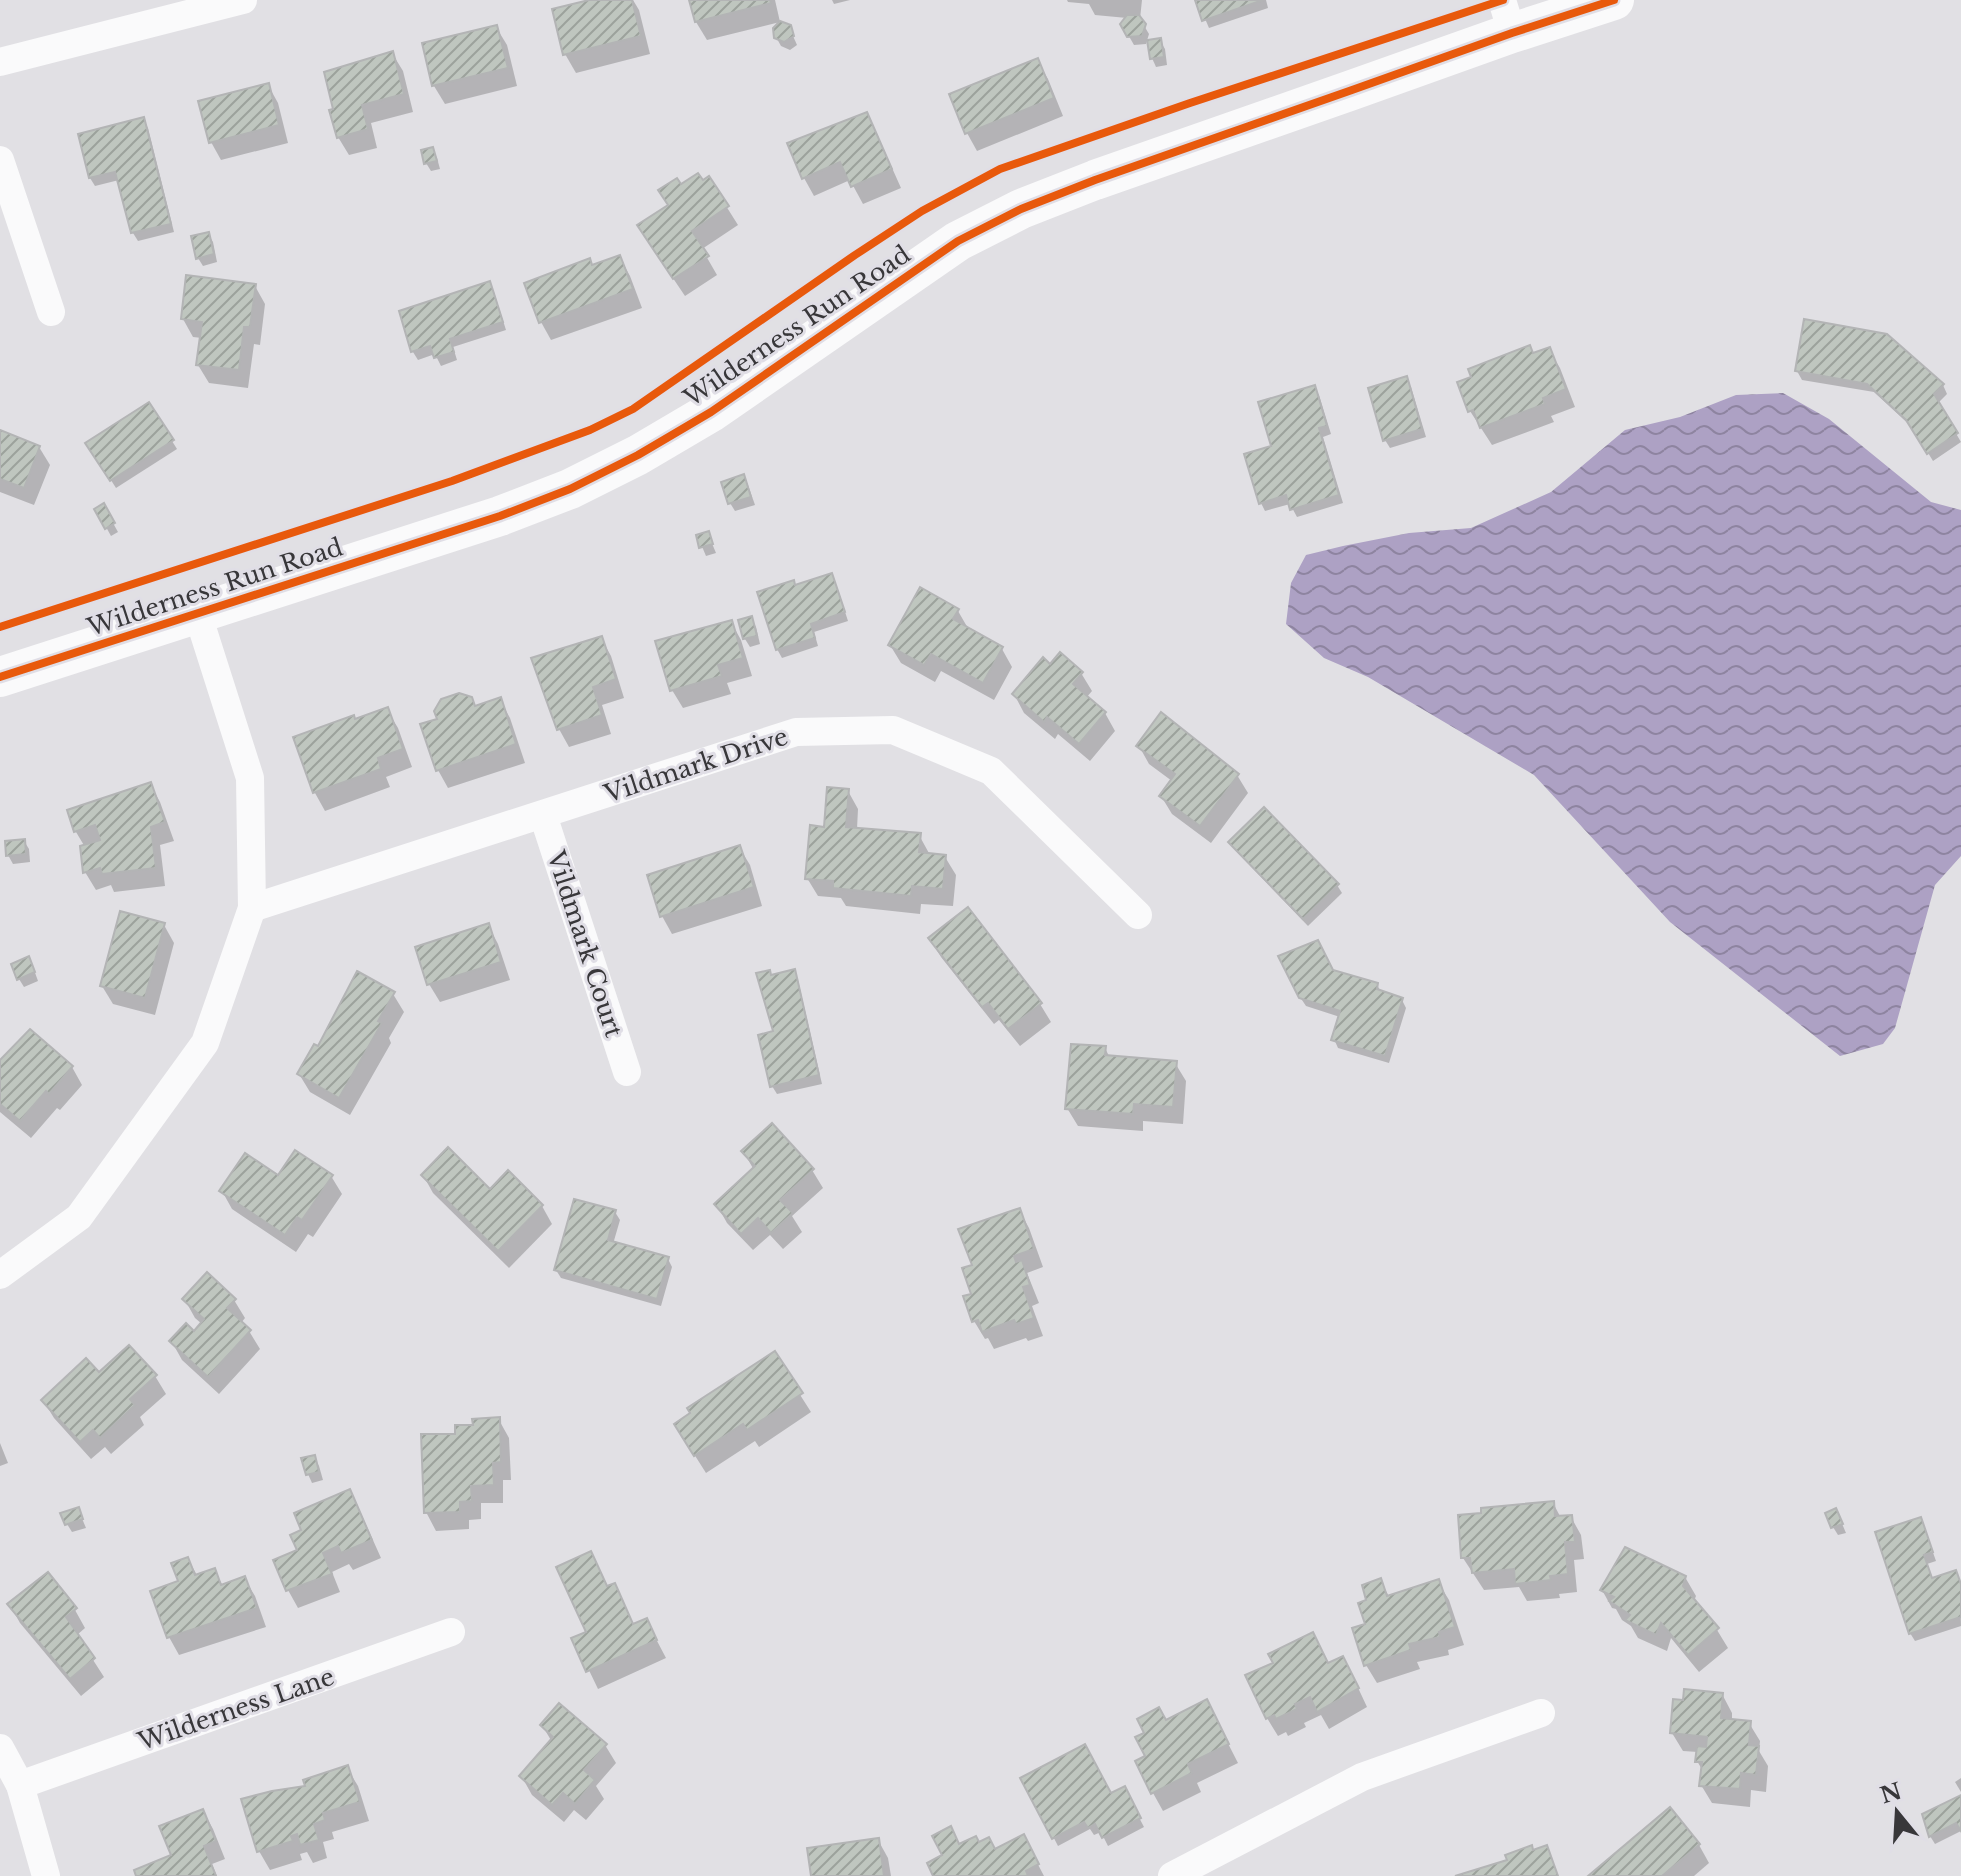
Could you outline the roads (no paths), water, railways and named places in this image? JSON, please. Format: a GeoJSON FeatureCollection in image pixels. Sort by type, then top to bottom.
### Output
{"type":"FeatureCollection","features":[{"type":"Feature","properties":{"kind":"street"},"geometry":{"type":"LineString","coordinates":[[0,62],[243,0]]}},
{"type":"Feature","properties":{"kind":"street","name":"Wilderness Run Road"},"geometry":{"type":"LineString","coordinates":[[0,677],[500,516],[570,489],[638,455],[711,412],[958,241],[1021,209],[1507,17],[1614,0]]}},
{"type":"Feature","properties":{"kind":"street"},"geometry":{"type":"LineString","coordinates":[[0,160],[51,312]]}},
{"type":"Feature","properties":{"kind":"street"},"geometry":{"type":"LineString","coordinates":[[0,1275],[79,1217],[205,1043],[252,908],[250,778],[198,615]]}},
{"type":"Feature","properties":{"kind":"street","name":"Vildmark Drive"},"geometry":{"type":"LineString","coordinates":[[252,908],[796,732],[893,730],[991,771],[1138,915]]}},
{"type":"Feature","properties":{"kind":"street","name":"Vildmark Court"},"geometry":{"type":"LineString","coordinates":[[543,815],[627,1072]]}},
{"type":"Feature","properties":{"kind":"street","name":"Wilderness Lane"},"geometry":{"type":"LineString","coordinates":[[20,1785],[451,1632]]}},
{"type":"Feature","properties":{"kind":"street"},"geometry":{"type":"LineString","coordinates":[[1172,1876],[1362,1777],[1541,1713]]}},
{"type":"Feature","properties":{"kind":"street"},"geometry":{"type":"LineString","coordinates":[[0,1748],[20,1785],[46,1876]]}},
{"type":"Feature","properties":{"kind":"water"},"geometry":{"type":"Polygon","coordinates":[[[1783,393],[1829,419],[1931,502],[1961,510],[1961,856],[1935,885],[1895,1028],[1883,1044],[1840,1056],[1670,922],[1534,775],[1368,677],[1324,658],[1286,624],[1291,583],[1306,555],[1409,533],[1471,528],[1551,492],[1625,430],[1680,417],[1736,395],[1783,393]]]}}]}
